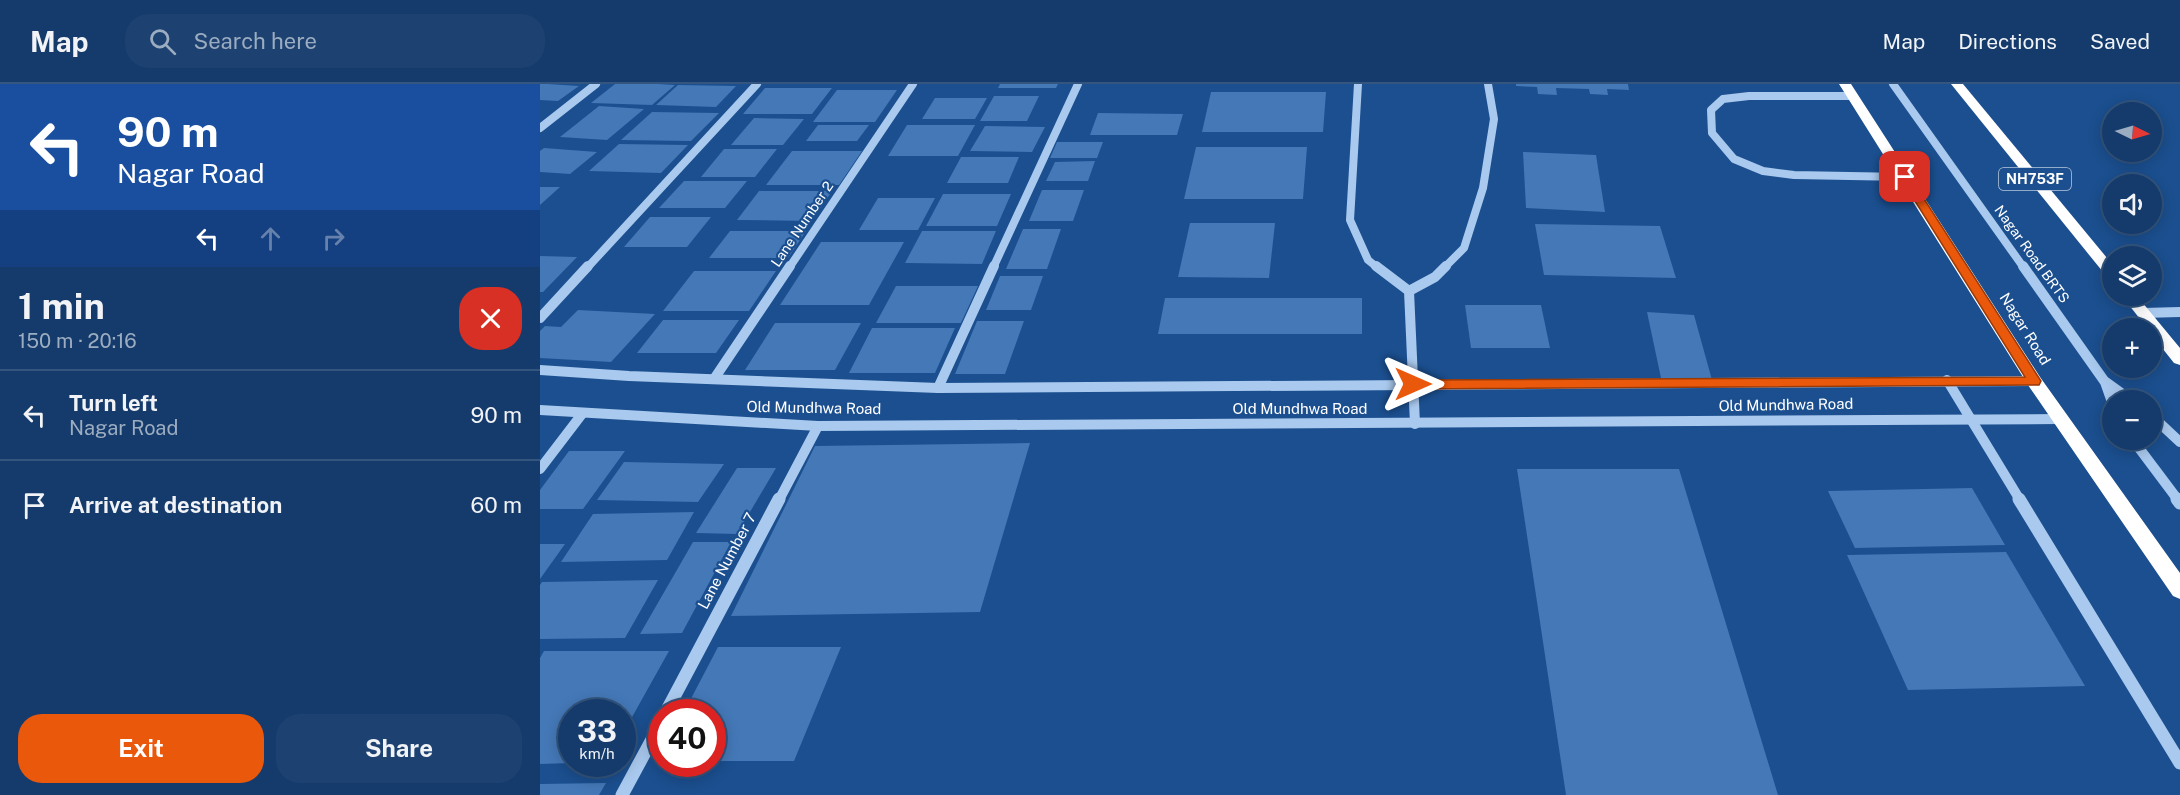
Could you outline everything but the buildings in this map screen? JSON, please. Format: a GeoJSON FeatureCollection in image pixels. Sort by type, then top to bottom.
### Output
{"type":"FeatureCollection","features":[{"type":"Feature","properties":{"kind":"highway","name":"NH753F"},"geometry":{"type":"LineString","coordinates":[[1957,84],[2102,262]]}},
{"type":"Feature","properties":{"kind":"highway","name":"Nagar Road"},"geometry":{"type":"LineString","coordinates":[[1849,90],[2034,381],[2180,590]]}},
{"type":"Feature","properties":{"kind":"highway"},"geometry":{"type":"LineString","coordinates":[[2137,306],[2180,358]]}},
{"type":"Feature","properties":{"kind":"street"},"geometry":{"type":"LineString","coordinates":[[540,128],[596,84]]}},
{"type":"Feature","properties":{"kind":"street"},"geometry":{"type":"LineString","coordinates":[[540,318],[757,84]]}},
{"type":"Feature","properties":{"kind":"street","name":"Lane Number 2"},"geometry":{"type":"LineString","coordinates":[[714,379],[913,84]]}},
{"type":"Feature","properties":{"kind":"street"},"geometry":{"type":"LineString","coordinates":[[938,387],[1078,84]]}},
{"type":"Feature","properties":{"kind":"street"},"geometry":{"type":"LineString","coordinates":[[1358,84],[1350,220],[1368,260],[1409,291]]}},
{"type":"Feature","properties":{"kind":"street"},"geometry":{"type":"LineString","coordinates":[[1409,291],[1435,277],[1464,248],[1483,188],[1494,119],[1488,84]]}},
{"type":"Feature","properties":{"kind":"street","name":"Nagar Road BRTS"},"geometry":{"type":"LineString","coordinates":[[1893,84],[2105,382],[2108,390]]}},
{"type":"Feature","properties":{"kind":"street"},"geometry":{"type":"LineString","coordinates":[[1849,90],[1723,99],[1711,110],[1712,134],[1734,159],[1763,171],[1794,175],[1905,177]]}},
{"type":"Feature","properties":{"kind":"street"},"geometry":{"type":"LineString","coordinates":[[1409,291],[1415,424]]}},
{"type":"Feature","properties":{"kind":"street"},"geometry":{"type":"LineString","coordinates":[[2143,313],[2180,312]]}},
{"type":"Feature","properties":{"kind":"street","name":"Old Mundhwa Road"},"geometry":{"type":"LineString","coordinates":[[540,370],[938,387],[2034,381]]}},
{"type":"Feature","properties":{"kind":"street"},"geometry":{"type":"LineString","coordinates":[[1947,381],[2180,763]]}},
{"type":"Feature","properties":{"kind":"street","name":"Nagar Road BRTS"},"geometry":{"type":"LineString","coordinates":[[2105,382],[2117,390]]}},
{"type":"Feature","properties":{"kind":"street","name":"Old Mundhwa Road"},"geometry":{"type":"LineString","coordinates":[[540,410],[818,426],[2060,419]]}},
{"type":"Feature","properties":{"kind":"street"},"geometry":{"type":"LineString","coordinates":[[540,469],[582,414]]}},
{"type":"Feature","properties":{"kind":"street"},"geometry":{"type":"LineString","coordinates":[[2162,425],[2180,441]]}},
{"type":"Feature","properties":{"kind":"street","name":"Lane Number 7"},"geometry":{"type":"LineString","coordinates":[[673,699],[818,426]]}},
{"type":"Feature","properties":{"kind":"street"},"geometry":{"type":"LineString","coordinates":[[2140,450],[2180,503]]}},
{"type":"Feature","properties":{"kind":"street"},"geometry":{"type":"LineString","coordinates":[[622,795],[648,747]]}},
{"type":"Feature","properties":{"kind":"route"},"geometry":{"type":"LineString","coordinates":[[1413,384],[2034,381],[1905,177]]}}]}
